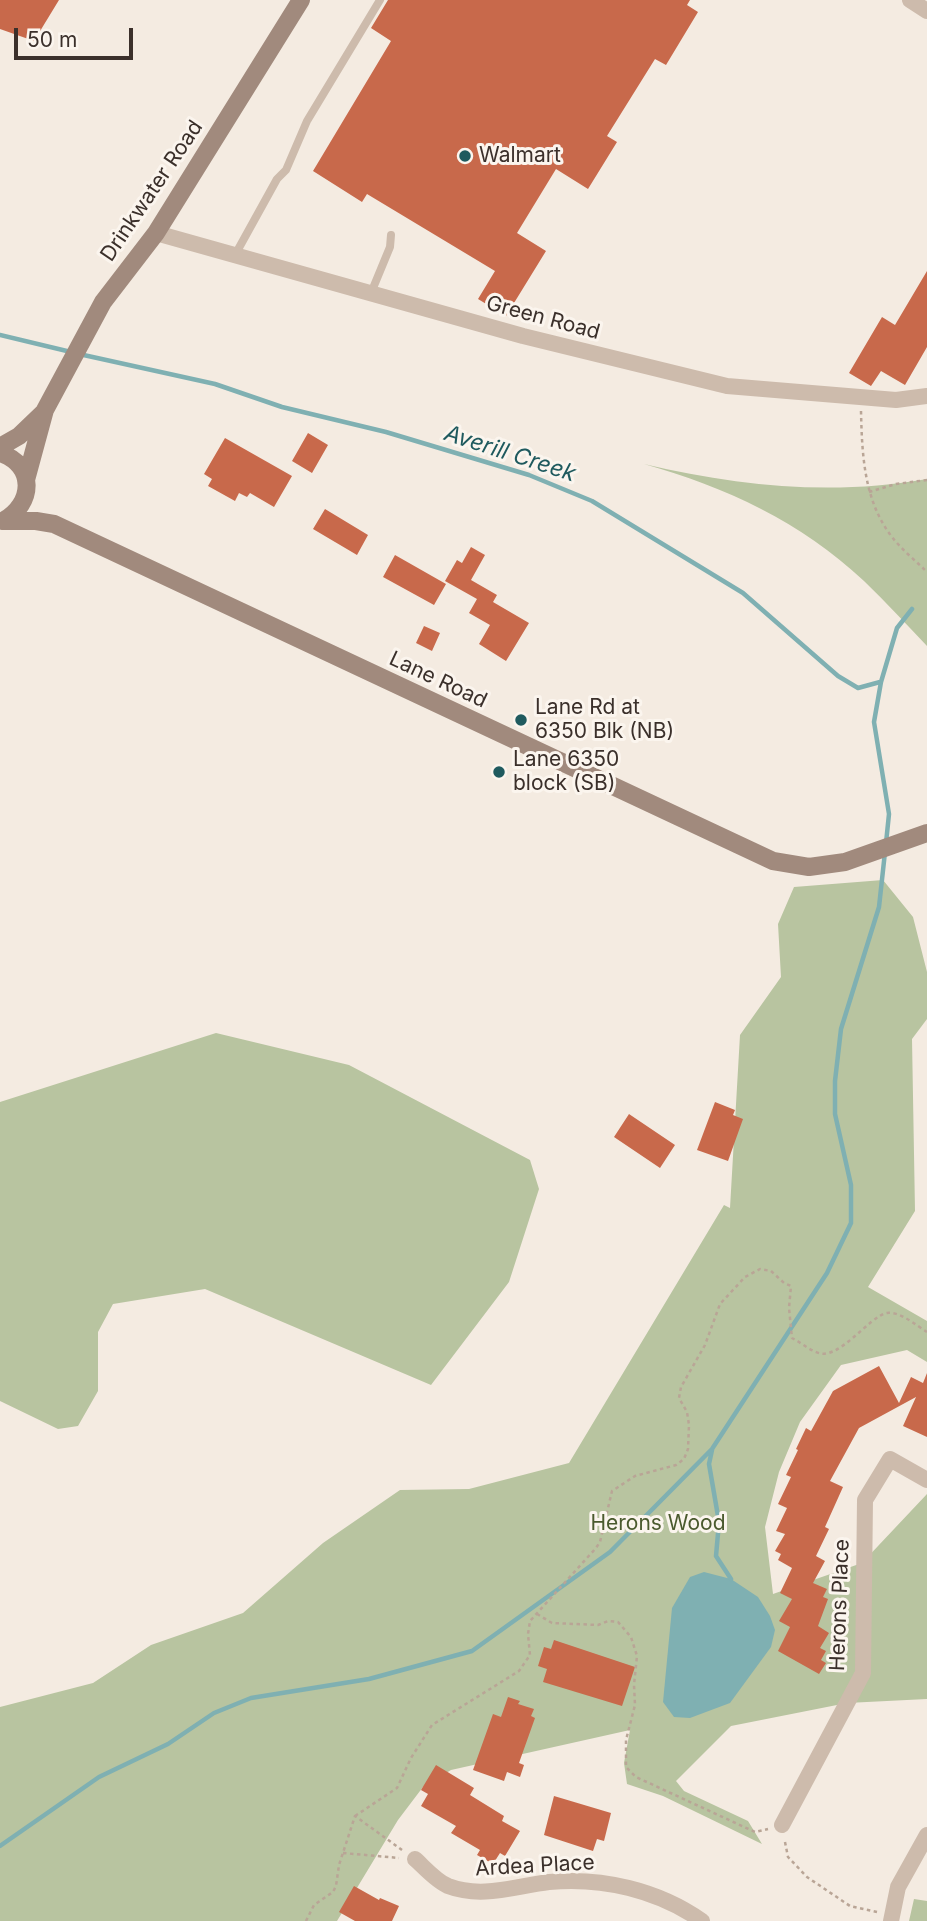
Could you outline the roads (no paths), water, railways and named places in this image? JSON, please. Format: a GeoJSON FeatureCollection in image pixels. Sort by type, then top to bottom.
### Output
{"type":"FeatureCollection","features":[{"type":"Feature","properties":{"kind":"street"},"geometry":{"type":"LineString","coordinates":[[910,0],[927,11]]}},
{"type":"Feature","properties":{"kind":"street","name":"Drinkwater Road"},"geometry":{"type":"LineString","coordinates":[[2,521],[20,508],[25,499],[45,410],[103,302],[156,233],[295,2]]}},
{"type":"Feature","properties":{"kind":"street","name":"Green Road"},"geometry":{"type":"LineString","coordinates":[[156,233],[523,336],[727,386],[897,400],[927,396]]}},
{"type":"Feature","properties":{"kind":"street","name":"Drinkwater Road"},"geometry":{"type":"LineString","coordinates":[[0,447],[19,436],[45,410]]}},
{"type":"Feature","properties":{"kind":"street","name":"Lane Road"},"geometry":{"type":"LineString","coordinates":[[0,453],[14,459],[22,469],[35,503],[54,524]]}},
{"type":"Feature","properties":{"kind":"street","name":"Lane Road"},"geometry":{"type":"LineString","coordinates":[[2,521],[54,524],[773,861],[809,867],[845,862],[927,833]]}},
{"type":"Feature","properties":{"kind":"street","name":"Herons Place"},"geometry":{"type":"LineString","coordinates":[[782,1825],[863,1673],[865,1500],[890,1459],[927,1480]]}},
{"type":"Feature","properties":{"kind":"street"},"geometry":{"type":"LineString","coordinates":[[891,1917],[898,1887],[927,1835]]}},
{"type":"Feature","properties":{"kind":"street","name":"Ardea Place"},"geometry":{"type":"LineString","coordinates":[[415,1859],[445,1885],[465,1891],[491,1892],[548,1882],[607,1883],[665,1900],[702,1921]]}},
{"type":"Feature","properties":{"kind":"lane"},"geometry":{"type":"LineString","coordinates":[[235,255],[277,179],[286,170],[307,121],[380,0]]}},
{"type":"Feature","properties":{"kind":"lane"},"geometry":{"type":"LineString","coordinates":[[372,293],[390,247],[391,235]]}},
{"type":"Feature","properties":{"kind":"water"},"geometry":{"type":"Polygon","coordinates":[[[704,1572],[731,1579],[758,1597],[775,1630],[771,1647],[730,1703],[690,1718],[674,1717],[663,1702],[672,1608],[690,1577],[704,1572]]]}},
{"type":"Feature","properties":{"kind":"waterway","name":"Averill Creek"},"geometry":{"type":"LineString","coordinates":[[0,335],[71,352]]}},
{"type":"Feature","properties":{"kind":"waterway","name":"Averill Creek"},"geometry":{"type":"LineString","coordinates":[[79,354],[215,384],[282,407],[386,432],[529,475],[592,501],[743,593],[838,676],[858,688],[880,682]]}},
{"type":"Feature","properties":{"kind":"waterway"},"geometry":{"type":"LineString","coordinates":[[886,843],[889,814],[874,722],[881,682],[897,628],[912,609]]}},
{"type":"Feature","properties":{"kind":"waterway"},"geometry":{"type":"LineString","coordinates":[[0,1846],[99,1777],[168,1744],[214,1713],[251,1698],[369,1679],[472,1651],[610,1552],[712,1449],[827,1273],[851,1223],[851,1185],[835,1114],[835,1081],[841,1029],[879,907],[885,852]]}},
{"type":"Feature","properties":{"kind":"waterway"},"geometry":{"type":"LineString","coordinates":[[712,1450],[709,1464],[719,1522],[716,1556],[731,1579]]}},
{"type":"Feature","properties":{"kind":"place","name":"Walmart"},"geometry":{"type":"Point","coordinates":[465,156]}},
{"type":"Feature","properties":{"kind":"place","name":"Lane Rd at 6350 Blk (NB)"},"geometry":{"type":"Point","coordinates":[521,720]}},
{"type":"Feature","properties":{"kind":"place","name":"Lane 6350 block (SB)"},"geometry":{"type":"Point","coordinates":[499,772]}},
{"type":"Feature","properties":{"kind":"park label","name":"Herons Wood"},"geometry":{"type":"Point","coordinates":[658,1524]}}]}
